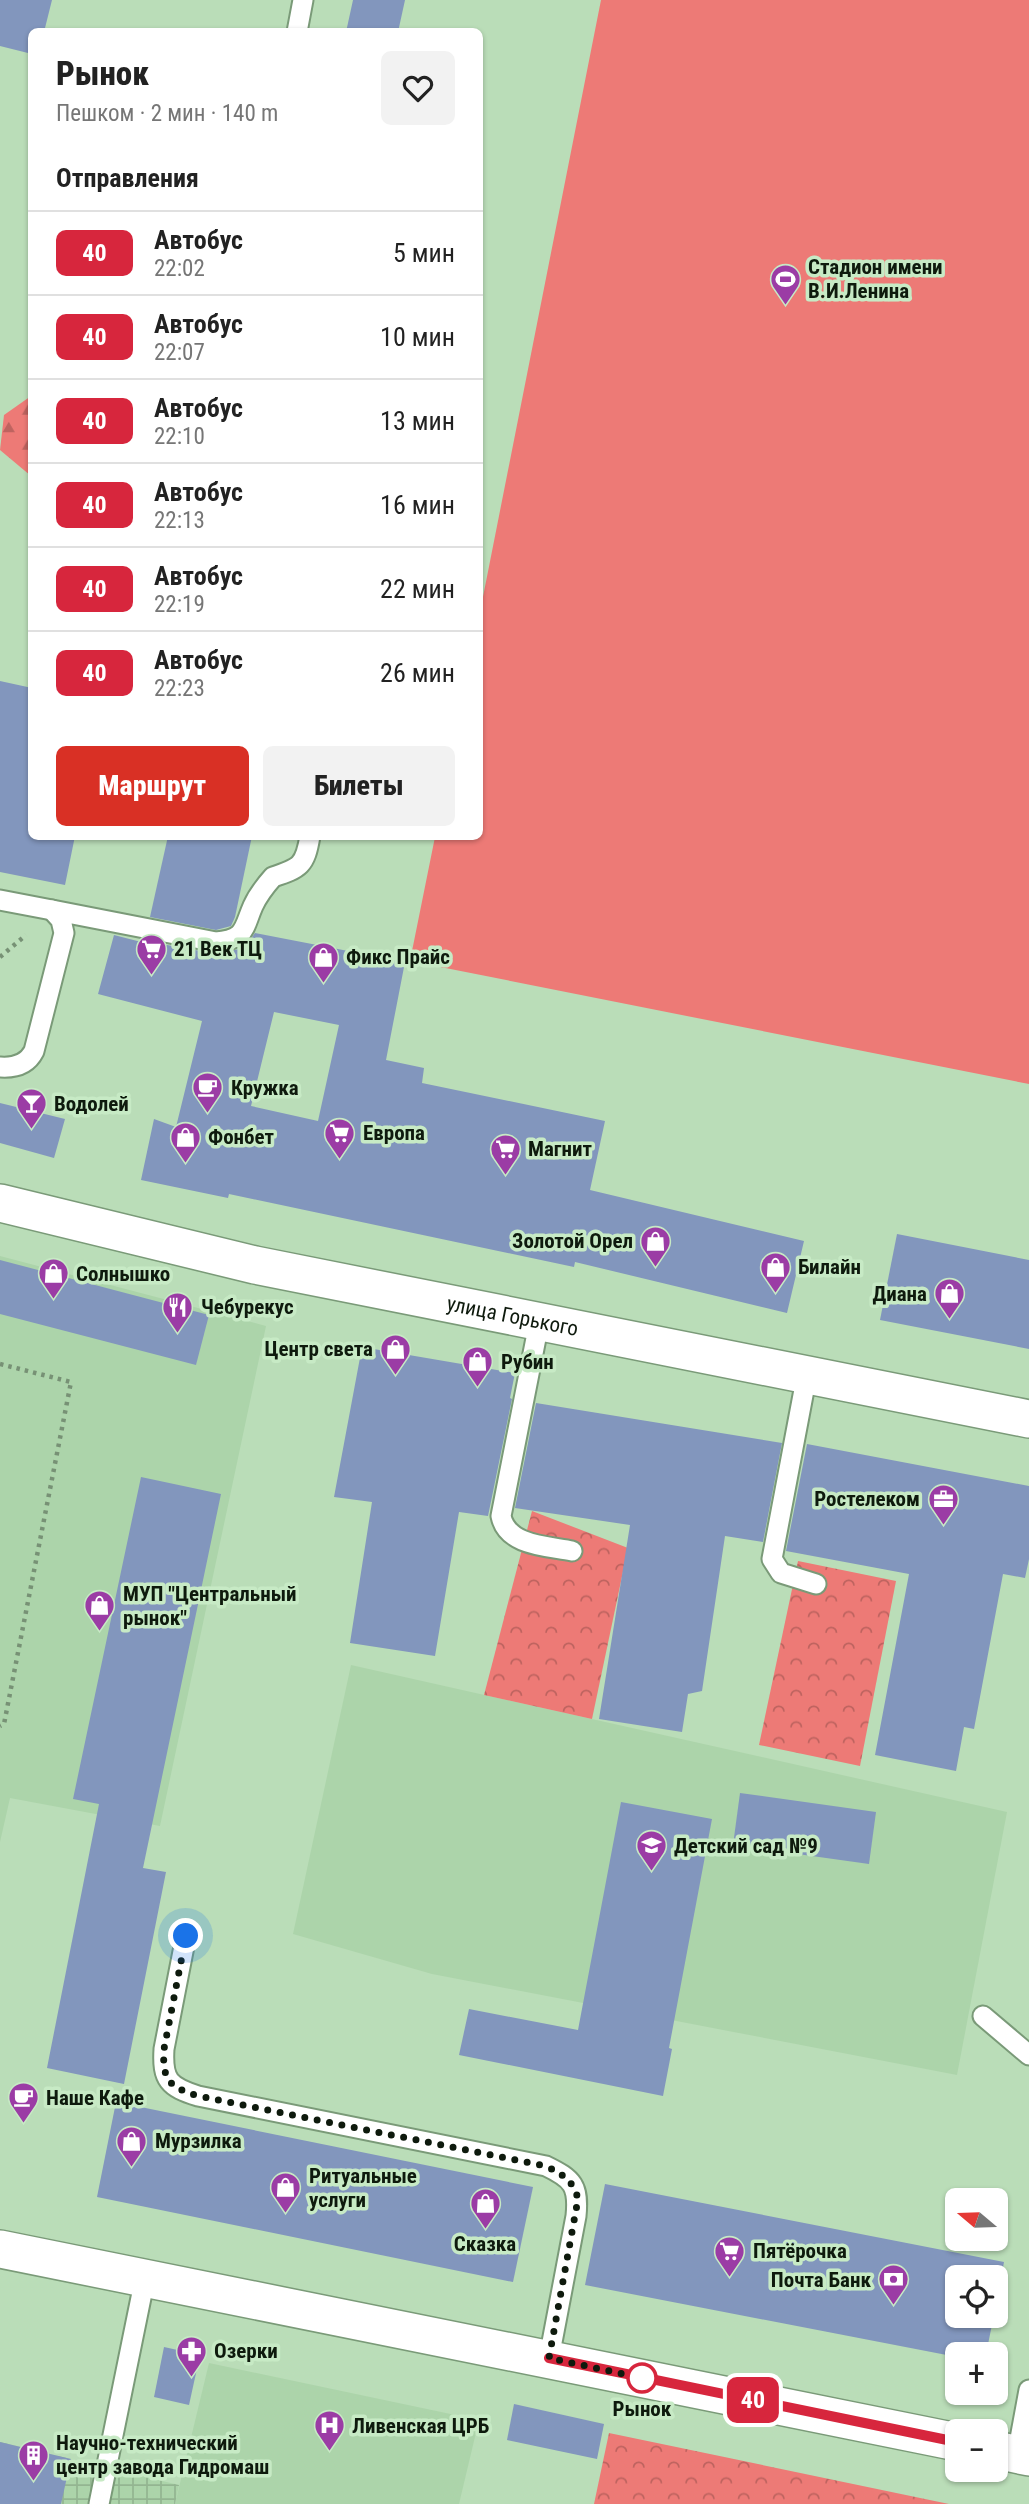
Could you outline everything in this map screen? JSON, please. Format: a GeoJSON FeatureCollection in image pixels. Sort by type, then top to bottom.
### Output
{"type":"FeatureCollection","features":[{"type":"Feature","properties":{"kind":"street","name":"улица Горького"},"geometry":{"type":"LineString","coordinates":[[0,1203],[255,1265],[1029,1419]]}},
{"type":"Feature","properties":{"kind":"street"},"geometry":{"type":"LineString","coordinates":[[0,2249],[945,2440]]}},
{"type":"Feature","properties":{"kind":"lane"},"geometry":{"type":"LineString","coordinates":[[298,28],[303,0]]}},
{"type":"Feature","properties":{"kind":"lane"},"geometry":{"type":"LineString","coordinates":[[0,900],[216,942],[230,940],[245,930],[253,906],[272,877],[296,870],[303,860],[309,840]]}},
{"type":"Feature","properties":{"kind":"lane"},"geometry":{"type":"LineString","coordinates":[[0,1067],[22,1064],[34,1051],[64,933],[61,920],[52,910]]}},
{"type":"Feature","properties":{"kind":"lane"},"geometry":{"type":"LineString","coordinates":[[539,1323],[501,1516],[503,1526],[515,1538],[572,1551]]}},
{"type":"Feature","properties":{"kind":"lane"},"geometry":{"type":"LineString","coordinates":[[807,1374],[772,1559],[781,1573],[816,1584]]}},
{"type":"Feature","properties":{"kind":"lane"},"geometry":{"type":"LineString","coordinates":[[186,1936],[163,2065],[168,2081],[179,2090],[212,2099],[546,2166],[564,2175],[574,2185],[578,2199],[576,2216],[549,2358]]}},
{"type":"Feature","properties":{"kind":"lane"},"geometry":{"type":"LineString","coordinates":[[983,2016],[1029,2055]]}},
{"type":"Feature","properties":{"kind":"lane"},"geometry":{"type":"LineString","coordinates":[[99,2504],[145,2278]]}},
{"type":"Feature","properties":{"kind":"lane"},"geometry":{"type":"LineString","coordinates":[[1014,2454],[1029,2390]]}},
{"type":"Feature","properties":{"kind":"path"},"geometry":{"type":"LineString","coordinates":[[0,1364],[71,1382],[4,1724],[0,1726]]}},
{"type":"Feature","properties":{"kind":"shaded area","name":"МУП \"Центральный рынок\""},"geometry":{"type":"Polygon","coordinates":[[[0,1256],[266,1326],[160,1826],[10,1798],[0,1842],[0,1256]]]}},
{"type":"Feature","properties":{"kind":"shaded area","name":"Детский сад №9"},"geometry":{"type":"Polygon","coordinates":[[[351,1665],[1007,1812],[957,2075],[432,1974],[293,1934],[351,1665]]]}},
{"type":"Feature","properties":{"kind":"shaded area","name":"Ливенская ЦРБ"},"geometry":{"type":"Polygon","coordinates":[[[209,2363],[479,2420],[459,2504],[175,2504],[209,2363]]]}},
{"type":"Feature","properties":{"kind":"shaded area"},"geometry":{"type":"Polygon","coordinates":[[[0,2442],[179,2485],[175,2504],[0,2504],[0,2442]]]}},
{"type":"Feature","properties":{"kind":"green space","name":"Стадион имени В.И.Ленина"},"geometry":{"type":"Polygon","coordinates":[[[601,0],[1029,0],[1029,1084],[410,961],[434,840],[483,840],[483,597],[601,0]]]}},
{"type":"Feature","properties":{"kind":"green space"},"geometry":{"type":"Polygon","coordinates":[[[28,398],[28,473],[0,450],[4,415],[28,398]]]}},
{"type":"Feature","properties":{"kind":"green space"},"geometry":{"type":"Polygon","coordinates":[[[532,1511],[628,1548],[592,1719],[484,1695],[532,1511]]]}},
{"type":"Feature","properties":{"kind":"green space"},"geometry":{"type":"Polygon","coordinates":[[[798,1561],[896,1581],[860,1766],[759,1745],[798,1561]]]}},
{"type":"Feature","properties":{"kind":"green space"},"geometry":{"type":"Polygon","coordinates":[[[609,2433],[949,2504],[594,2504],[609,2433]]]}},
{"type":"Feature","properties":{"kind":"building"},"geometry":{"type":"Polygon","coordinates":[[[0,0],[52,0],[45,28],[28,28],[28,53],[0,46],[0,0]]]}},
{"type":"Feature","properties":{"kind":"building"},"geometry":{"type":"Polygon","coordinates":[[[353,0],[405,0],[399,28],[347,28],[353,0]]]}},
{"type":"Feature","properties":{"kind":"building"},"geometry":{"type":"Polygon","coordinates":[[[0,681],[28,687],[28,840],[74,840],[65,885],[0,872],[0,681]]]}},
{"type":"Feature","properties":{"kind":"building"},"geometry":{"type":"Polygon","coordinates":[[[167,840],[251,840],[231,926],[216,930],[150,917],[167,840]]]}},
{"type":"Feature","properties":{"kind":"building"},"geometry":{"type":"Polygon","coordinates":[[[255,933],[405,962],[386,1060],[424,1068],[422,1083],[605,1121],[590,1190],[804,1241],[787,1313],[575,1262],[574,1267],[229,1194],[228,1198],[141,1180],[154,1119],[176,1127],[202,1021],[98,994],[114,935],[145,943],[217,954],[239,949],[247,944],[255,933]],[[274,1012],[251,1106],[318,1121],[339,1025],[274,1012]]]}},
{"type":"Feature","properties":{"kind":"building","name":"Водолей"},"geometry":{"type":"Polygon","coordinates":[[[0,1103],[65,1119],[54,1158],[0,1143],[0,1103]]]}},
{"type":"Feature","properties":{"kind":"building"},"geometry":{"type":"Polygon","coordinates":[[[897,1234],[1029,1260],[1029,1349],[880,1320],[897,1234]]]}},
{"type":"Feature","properties":{"kind":"building"},"geometry":{"type":"Polygon","coordinates":[[[0,1260],[209,1315],[196,1365],[0,1314],[0,1260]]]}},
{"type":"Feature","properties":{"kind":"building"},"geometry":{"type":"Polygon","coordinates":[[[362,1347],[515,1373],[488,1516],[459,1512],[435,1656],[350,1643],[372,1502],[334,1497],[362,1347]]]}},
{"type":"Feature","properties":{"kind":"building"},"geometry":{"type":"Polygon","coordinates":[[[536,1403],[782,1443],[763,1542],[725,1536],[702,1691],[688,1694],[682,1732],[599,1719],[630,1525],[515,1508],[536,1403]]]}},
{"type":"Feature","properties":{"kind":"building"},"geometry":{"type":"Polygon","coordinates":[[[807,1444],[1029,1486],[1029,1559],[1025,1578],[1003,1574],[974,1729],[964,1727],[956,1771],[875,1755],[909,1574],[786,1551],[807,1444]]]}},
{"type":"Feature","properties":{"kind":"building"},"geometry":{"type":"Polygon","coordinates":[[[141,1477],[221,1494],[143,1868],[166,1872],[124,2084],[47,2068],[99,1804],[73,1799],[141,1477]]]}},
{"type":"Feature","properties":{"kind":"building"},"geometry":{"type":"Polygon","coordinates":[[[740,1793],[876,1812],[869,1864],[733,1845],[740,1793]]]}},
{"type":"Feature","properties":{"kind":"building"},"geometry":{"type":"Polygon","coordinates":[[[621,1802],[712,1819],[669,2048],[672,2049],[663,2096],[459,2055],[469,2009],[578,2030],[621,1802]]]}},
{"type":"Feature","properties":{"kind":"building"},"geometry":{"type":"Polygon","coordinates":[[[116,2102],[533,2187],[513,2282],[97,2197],[116,2102]]]}},
{"type":"Feature","properties":{"kind":"building"},"geometry":{"type":"Polygon","coordinates":[[[605,2184],[1004,2262],[1003,2265],[945,2265],[945,2328],[991,2328],[988,2342],[945,2342],[945,2355],[585,2285],[605,2184]]]}},
{"type":"Feature","properties":{"kind":"building"},"geometry":{"type":"Polygon","coordinates":[[[164,2347],[200,2355],[189,2405],[154,2397],[164,2347]]]}},
{"type":"Feature","properties":{"kind":"building"},"geometry":{"type":"Polygon","coordinates":[[[514,2404],[604,2424],[597,2459],[507,2440],[514,2404]]]}},
{"type":"Feature","properties":{"kind":"building","name":"Научно-технический центр завода Гидромаш"},"geometry":{"type":"Polygon","coordinates":[[[0,2442],[71,2459],[61,2504],[0,2504],[0,2442]]]}},
{"type":"Feature","properties":{"kind":"bus line","name":"40"},"geometry":{"type":"LineString","coordinates":[[549,2358],[945,2440]]}},
{"type":"Feature","properties":{"kind":"place","name":"Стадион имени В.И.Ленина"},"geometry":{"type":"Point","coordinates":[785,306]}},
{"type":"Feature","properties":{"kind":"place","name":"21 Век ТЦ"},"geometry":{"type":"Point","coordinates":[151,976]}},
{"type":"Feature","properties":{"kind":"place","name":"Фикс Прайс"},"geometry":{"type":"Point","coordinates":[323,984]}},
{"type":"Feature","properties":{"kind":"place","name":"Кружка"},"geometry":{"type":"Point","coordinates":[208,1115]}},
{"type":"Feature","properties":{"kind":"place","name":"Водолей"},"geometry":{"type":"Point","coordinates":[31,1131]}},
{"type":"Feature","properties":{"kind":"place","name":"Европа"},"geometry":{"type":"Point","coordinates":[340,1160]}},
{"type":"Feature","properties":{"kind":"place","name":"Фонбет"},"geometry":{"type":"Point","coordinates":[185,1164]}},
{"type":"Feature","properties":{"kind":"place","name":"Магнит"},"geometry":{"type":"Point","coordinates":[505,1176]}},
{"type":"Feature","properties":{"kind":"place","name":"Золотой Орел"},"geometry":{"type":"Point","coordinates":[656,1268]}},
{"type":"Feature","properties":{"kind":"place","name":"Билайн"},"geometry":{"type":"Point","coordinates":[775,1294]}},
{"type":"Feature","properties":{"kind":"place","name":"Солнышко"},"geometry":{"type":"Point","coordinates":[53,1301]}},
{"type":"Feature","properties":{"kind":"place","name":"Диана"},"geometry":{"type":"Point","coordinates":[950,1321]}},
{"type":"Feature","properties":{"kind":"place","name":"Чебурекус"},"geometry":{"type":"Point","coordinates":[178,1334]}},
{"type":"Feature","properties":{"kind":"place","name":"Центр света"},"geometry":{"type":"Point","coordinates":[396,1376]}},
{"type":"Feature","properties":{"kind":"place","name":"Рубин"},"geometry":{"type":"Point","coordinates":[478,1389]}},
{"type":"Feature","properties":{"kind":"place","name":"Ростелеком"},"geometry":{"type":"Point","coordinates":[943,1526]}},
{"type":"Feature","properties":{"kind":"place","name":"МУП \"Центральный рынок\""},"geometry":{"type":"Point","coordinates":[100,1633]}},
{"type":"Feature","properties":{"kind":"place","name":"Детский сад №9"},"geometry":{"type":"Point","coordinates":[651,1873]}},
{"type":"Feature","properties":{"kind":"place","name":"Наше Кафе"},"geometry":{"type":"Point","coordinates":[23,2125]}},
{"type":"Feature","properties":{"kind":"place","name":"Мурзилка"},"geometry":{"type":"Point","coordinates":[132,2168]}},
{"type":"Feature","properties":{"kind":"place","name":"Ритуальные услуги"},"geometry":{"type":"Point","coordinates":[286,2215]}},
{"type":"Feature","properties":{"kind":"place","name":"Сказка"},"geometry":{"type":"Point","coordinates":[485,2231]}},
{"type":"Feature","properties":{"kind":"place","name":"Пятёрочка"},"geometry":{"type":"Point","coordinates":[730,2278]}},
{"type":"Feature","properties":{"kind":"place","name":"Почта Банк"},"geometry":{"type":"Point","coordinates":[894,2307]}},
{"type":"Feature","properties":{"kind":"place","name":"Озерки"},"geometry":{"type":"Point","coordinates":[191,2378]}},
{"type":"Feature","properties":{"kind":"place","name":"Рынок"},"geometry":{"type":"Point","coordinates":[642,2378]}},
{"type":"Feature","properties":{"kind":"place","name":"Ливенская ЦРБ"},"geometry":{"type":"Point","coordinates":[329,2453]}},
{"type":"Feature","properties":{"kind":"place","name":"Научно-технический центр завода Гидромаш"},"geometry":{"type":"Point","coordinates":[33,2482]}},
{"type":"Feature","properties":{"kind":"route"},"geometry":{"type":"LineString","coordinates":[[186,1936],[164,2049],[163,2065],[168,2081],[179,2090],[198,2096],[546,2166],[564,2175],[574,2185],[578,2199],[549,2358],[642,2378]]}}]}
